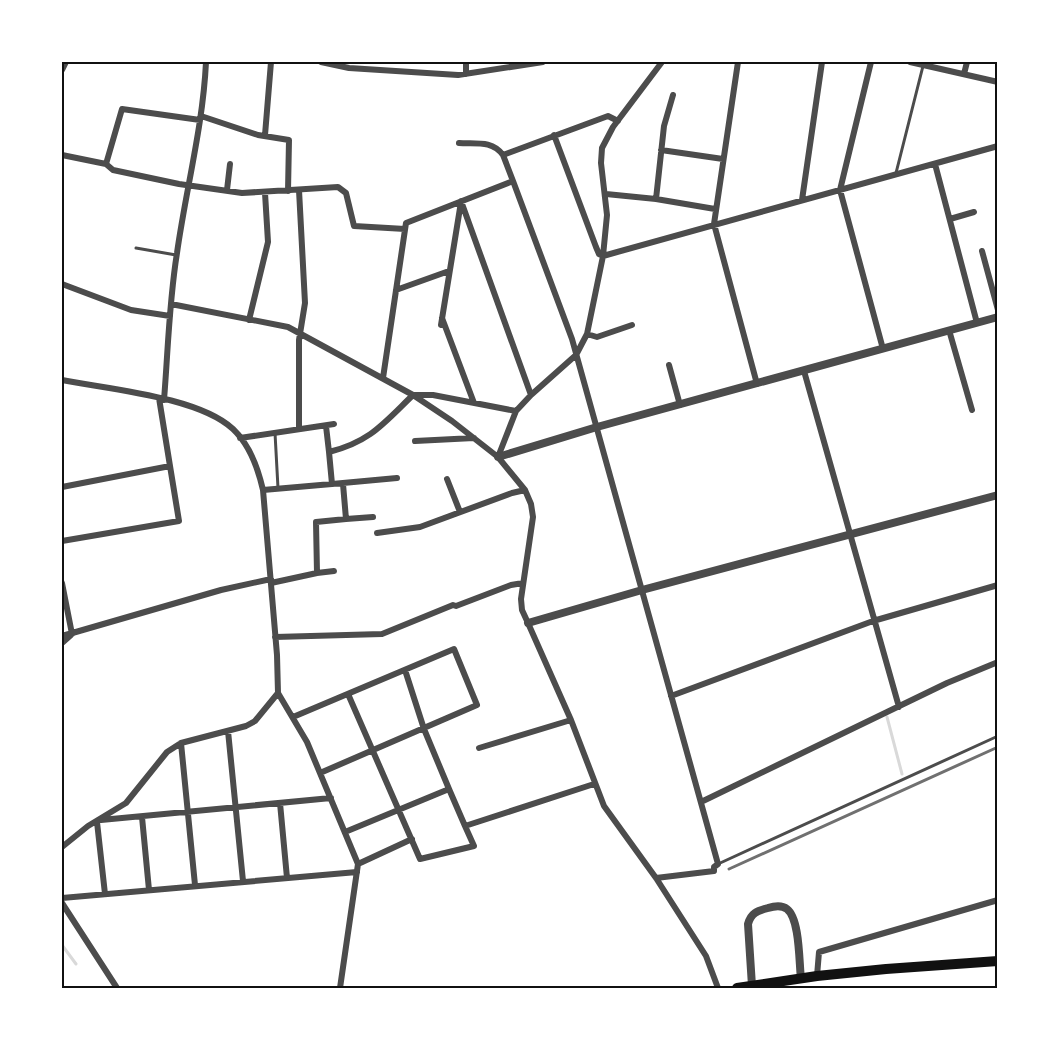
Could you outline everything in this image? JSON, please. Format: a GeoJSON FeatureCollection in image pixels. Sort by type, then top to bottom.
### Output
{"type":"FeatureCollection","features":[{"type":"Feature","properties":{"kind":"main road"},"geometry":{"type":"LineString","coordinates":[[737,988],[817,976],[998,961]]}},
{"type":"Feature","properties":{"kind":"street"},"geometry":{"type":"LineString","coordinates":[[62,70],[66,62]]}},
{"type":"Feature","properties":{"kind":"street"},"geometry":{"type":"LineString","coordinates":[[62,541],[179,521],[161,399],[176,255],[200,118],[206,62]]}},
{"type":"Feature","properties":{"kind":"street"},"geometry":{"type":"LineString","coordinates":[[265,135],[271,62]]}},
{"type":"Feature","properties":{"kind":"street"},"geometry":{"type":"LineString","coordinates":[[321,62],[349,68],[362,65],[466,74],[542,62]]}},
{"type":"Feature","properties":{"kind":"street"},"geometry":{"type":"LineString","coordinates":[[466,62],[466,74]]}},
{"type":"Feature","properties":{"kind":"street"},"geometry":{"type":"LineString","coordinates":[[498,457],[516,411],[531,394],[576,355],[587,334],[603,256],[607,215],[601,153],[618,121],[662,62]]}},
{"type":"Feature","properties":{"kind":"street"},"geometry":{"type":"LineString","coordinates":[[738,62],[714,224],[757,384]]}},
{"type":"Feature","properties":{"kind":"street"},"geometry":{"type":"LineString","coordinates":[[802,200],[822,62]]}},
{"type":"Feature","properties":{"kind":"street"},"geometry":{"type":"LineString","coordinates":[[872,62],[840,190],[883,349]]}},
{"type":"Feature","properties":{"kind":"street"},"geometry":{"type":"LineString","coordinates":[[910,62],[998,82]]}},
{"type":"Feature","properties":{"kind":"street"},"geometry":{"type":"LineString","coordinates":[[964,74],[967,62]]}},
{"type":"Feature","properties":{"kind":"street"},"geometry":{"type":"LineString","coordinates":[[656,198],[664,126],[673,95]]}},
{"type":"Feature","properties":{"kind":"street"},"geometry":{"type":"LineString","coordinates":[[106,164],[122,109],[200,118],[289,140],[288,191]]}},
{"type":"Feature","properties":{"kind":"street"},"geometry":{"type":"LineString","coordinates":[[503,155],[608,117],[618,121]]}},
{"type":"Feature","properties":{"kind":"street"},"geometry":{"type":"LineString","coordinates":[[554,135],[596,247],[599,254],[603,256]]}},
{"type":"Feature","properties":{"kind":"street"},"geometry":{"type":"LineString","coordinates":[[459,143],[492,144],[503,155],[572,339],[702,802],[718,864],[714,867],[714,871],[656,878]]}},
{"type":"Feature","properties":{"kind":"street"},"geometry":{"type":"LineString","coordinates":[[603,256],[998,146]]}},
{"type":"Feature","properties":{"kind":"street"},"geometry":{"type":"LineString","coordinates":[[661,150],[723,159]]}},
{"type":"Feature","properties":{"kind":"street"},"geometry":{"type":"LineString","coordinates":[[62,155],[106,164],[113,170],[242,193],[338,187],[346,193],[354,226],[405,229]]}},
{"type":"Feature","properties":{"kind":"street"},"geometry":{"type":"LineString","coordinates":[[227,190],[230,164]]}},
{"type":"Feature","properties":{"kind":"street"},"geometry":{"type":"LineString","coordinates":[[935,164],[977,323]]}},
{"type":"Feature","properties":{"kind":"street"},"geometry":{"type":"LineString","coordinates":[[383,378],[406,223],[513,181]]}},
{"type":"Feature","properties":{"kind":"street"},"geometry":{"type":"LineString","coordinates":[[299,190],[305,303],[299,354],[299,429]]}},
{"type":"Feature","properties":{"kind":"street"},"geometry":{"type":"LineString","coordinates":[[249,320],[268,242],[265,193]]}},
{"type":"Feature","properties":{"kind":"street"},"geometry":{"type":"LineString","coordinates":[[606,194],[656,198],[715,209]]}},
{"type":"Feature","properties":{"kind":"street"},"geometry":{"type":"LineString","coordinates":[[461,201],[442,322],[474,403]]}},
{"type":"Feature","properties":{"kind":"street"},"geometry":{"type":"LineString","coordinates":[[461,201],[531,394]]}},
{"type":"Feature","properties":{"kind":"street"},"geometry":{"type":"LineString","coordinates":[[950,219],[974,212]]}},
{"type":"Feature","properties":{"kind":"street"},"geometry":{"type":"LineString","coordinates":[[982,250],[998,310]]}},
{"type":"Feature","properties":{"kind":"street"},"geometry":{"type":"LineString","coordinates":[[396,290],[449,271]]}},
{"type":"Feature","properties":{"kind":"street"},"geometry":{"type":"LineString","coordinates":[[62,284],[131,310],[170,316]]}},
{"type":"Feature","properties":{"kind":"street"},"geometry":{"type":"LineString","coordinates":[[171,304],[288,327],[412,394],[498,457],[525,490],[533,517],[521,599],[522,610],[571,720],[604,806],[656,878],[706,956],[718,988]]}},
{"type":"Feature","properties":{"kind":"street"},"geometry":{"type":"LineString","coordinates":[[498,457],[597,427],[998,317]]}},
{"type":"Feature","properties":{"kind":"street"},"geometry":{"type":"LineString","coordinates":[[587,334],[597,337],[632,325]]}},
{"type":"Feature","properties":{"kind":"street"},"geometry":{"type":"LineString","coordinates":[[949,330],[972,410]]}},
{"type":"Feature","properties":{"kind":"street"},"geometry":{"type":"LineString","coordinates":[[669,365],[680,405]]}},
{"type":"Feature","properties":{"kind":"street"},"geometry":{"type":"LineString","coordinates":[[804,371],[899,707]]}},
{"type":"Feature","properties":{"kind":"street"},"geometry":{"type":"LineString","coordinates":[[62,385],[62,380],[161,399],[209,414],[226,424],[250,452],[263,490],[278,693],[307,742],[358,864],[340,988]]}},
{"type":"Feature","properties":{"kind":"street"},"geometry":{"type":"LineString","coordinates":[[329,452],[356,444],[368,436],[412,394],[433,395],[516,411]]}},
{"type":"Feature","properties":{"kind":"street"},"geometry":{"type":"LineString","coordinates":[[240,438],[334,424]]}},
{"type":"Feature","properties":{"kind":"street"},"geometry":{"type":"LineString","coordinates":[[326,426],[332,484]]}},
{"type":"Feature","properties":{"kind":"street"},"geometry":{"type":"LineString","coordinates":[[415,441],[474,438]]}},
{"type":"Feature","properties":{"kind":"street"},"geometry":{"type":"LineString","coordinates":[[62,487],[170,466]]}},
{"type":"Feature","properties":{"kind":"street"},"geometry":{"type":"LineString","coordinates":[[263,490],[397,478]]}},
{"type":"Feature","properties":{"kind":"street"},"geometry":{"type":"LineString","coordinates":[[447,479],[460,512]]}},
{"type":"Feature","properties":{"kind":"street"},"geometry":{"type":"LineString","coordinates":[[343,484],[346,519]]}},
{"type":"Feature","properties":{"kind":"street"},"geometry":{"type":"LineString","coordinates":[[377,533],[420,527],[512,492],[525,490]]}},
{"type":"Feature","properties":{"kind":"street"},"geometry":{"type":"LineString","coordinates":[[528,623],[642,590],[998,495]]}},
{"type":"Feature","properties":{"kind":"street"},"geometry":{"type":"LineString","coordinates":[[317,573],[316,522],[373,517]]}},
{"type":"Feature","properties":{"kind":"street"},"geometry":{"type":"LineString","coordinates":[[62,636],[210,593],[334,571]]}},
{"type":"Feature","properties":{"kind":"street"},"geometry":{"type":"LineString","coordinates":[[62,583],[72,634]]}},
{"type":"Feature","properties":{"kind":"street"},"geometry":{"type":"LineString","coordinates":[[275,637],[382,634],[453,605],[456,606],[511,585],[523,583]]}},
{"type":"Feature","properties":{"kind":"street"},"geometry":{"type":"LineString","coordinates":[[671,696],[873,621],[998,585]]}},
{"type":"Feature","properties":{"kind":"street"},"geometry":{"type":"LineString","coordinates":[[62,643],[72,634]]}},
{"type":"Feature","properties":{"kind":"street"},"geometry":{"type":"LineString","coordinates":[[293,717],[454,648],[477,705],[320,773]]}},
{"type":"Feature","properties":{"kind":"street"},"geometry":{"type":"LineString","coordinates":[[702,802],[947,683],[998,662]]}},
{"type":"Feature","properties":{"kind":"street"},"geometry":{"type":"LineString","coordinates":[[348,694],[420,859],[474,846],[424,729],[405,670]]}},
{"type":"Feature","properties":{"kind":"street"},"geometry":{"type":"LineString","coordinates":[[62,847],[88,826],[126,803],[167,752],[181,743],[228,731],[255,721],[278,693]]}},
{"type":"Feature","properties":{"kind":"street"},"geometry":{"type":"LineString","coordinates":[[479,748],[571,720]]}},
{"type":"Feature","properties":{"kind":"street"},"geometry":{"type":"LineString","coordinates":[[228,731],[243,881]]}},
{"type":"Feature","properties":{"kind":"street"},"geometry":{"type":"LineString","coordinates":[[181,743],[195,885]]}},
{"type":"Feature","properties":{"kind":"street"},"geometry":{"type":"LineString","coordinates":[[465,826],[594,784]]}},
{"type":"Feature","properties":{"kind":"street"},"geometry":{"type":"LineString","coordinates":[[345,832],[449,789]]}},
{"type":"Feature","properties":{"kind":"street"},"geometry":{"type":"LineString","coordinates":[[98,821],[330,798]]}},
{"type":"Feature","properties":{"kind":"street"},"geometry":{"type":"LineString","coordinates":[[280,803],[287,878]]}},
{"type":"Feature","properties":{"kind":"street"},"geometry":{"type":"LineString","coordinates":[[142,817],[149,890]]}},
{"type":"Feature","properties":{"kind":"street"},"geometry":{"type":"LineString","coordinates":[[98,821],[105,894]]}},
{"type":"Feature","properties":{"kind":"street"},"geometry":{"type":"LineString","coordinates":[[358,864],[412,839]]}},
{"type":"Feature","properties":{"kind":"street"},"geometry":{"type":"LineString","coordinates":[[62,898],[357,872]]}},
{"type":"Feature","properties":{"kind":"street"},"geometry":{"type":"LineString","coordinates":[[817,976],[819,952],[998,900]]}},
{"type":"Feature","properties":{"kind":"street"},"geometry":{"type":"LineString","coordinates":[[62,903],[117,988]]}},
{"type":"Feature","properties":{"kind":"street"},"geometry":{"type":"LineString","coordinates":[[752,986],[748,924],[755,912],[772,907],[784,907],[789,910],[793,919],[801,979]]}},
{"type":"Feature","properties":{"kind":"lane"},"geometry":{"type":"LineString","coordinates":[[895,175],[923,64]]}},
{"type":"Feature","properties":{"kind":"lane"},"geometry":{"type":"LineString","coordinates":[[136,248],[176,255]]}},
{"type":"Feature","properties":{"kind":"lane"},"geometry":{"type":"LineString","coordinates":[[275,433],[278,489]]}},
{"type":"Feature","properties":{"kind":"lane"},"geometry":{"type":"LineString","coordinates":[[718,864],[998,736]]}},
{"type":"Feature","properties":{"kind":"waterway"},"geometry":{"type":"LineString","coordinates":[[887,717],[902,774]]}},
{"type":"Feature","properties":{"kind":"waterway"},"geometry":{"type":"LineString","coordinates":[[62,945],[76,964]]}},
{"type":"Feature","properties":{"kind":"railway"},"geometry":{"type":"LineString","coordinates":[[729,869],[998,747]]}}]}
